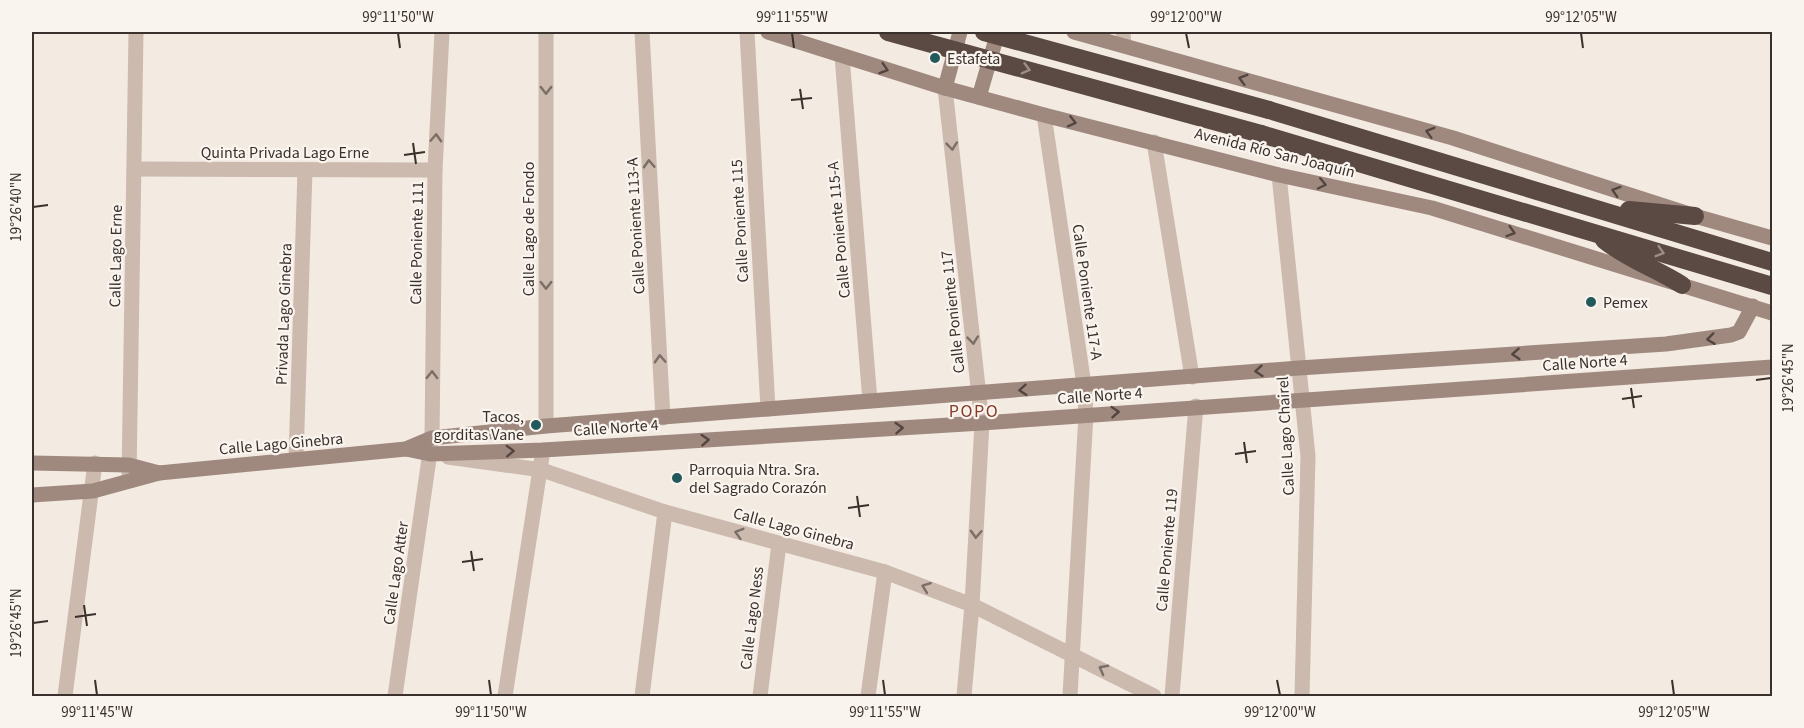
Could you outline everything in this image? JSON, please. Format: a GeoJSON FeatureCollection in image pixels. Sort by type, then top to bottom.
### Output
{"type":"FeatureCollection","features":[{"type":"Feature","properties":{"kind":"highway","name":"Avenida Río San Joaquín"},"geometry":{"type":"LineString","coordinates":[[888,32],[1261,134],[1773,286]]}},
{"type":"Feature","properties":{"kind":"highway","name":"Avenida Río San Joaquín"},"geometry":{"type":"LineString","coordinates":[[984,32],[1269,110],[1773,262]]}},
{"type":"Feature","properties":{"kind":"highway"},"geometry":{"type":"LineString","coordinates":[[1598,210],[1695,216]]}},
{"type":"Feature","properties":{"kind":"highway"},"geometry":{"type":"LineString","coordinates":[[1593,231],[1618,251],[1652,267],[1682,285]]}},
{"type":"Feature","properties":{"kind":"street","name":"Calle Lago Erne"},"geometry":{"type":"LineString","coordinates":[[129,481],[136,32]]}},
{"type":"Feature","properties":{"kind":"street","name":"Calle Poniente 111"},"geometry":{"type":"LineString","coordinates":[[430,454],[435,170],[442,32]]}},
{"type":"Feature","properties":{"kind":"street","name":"Calle Lago de Fondo"},"geometry":{"type":"LineString","coordinates":[[546,32],[546,426]]}},
{"type":"Feature","properties":{"kind":"street","name":"Calle Poniente 113-A"},"geometry":{"type":"LineString","coordinates":[[642,32],[663,418]]}},
{"type":"Feature","properties":{"kind":"street","name":"Calle Poniente 115"},"geometry":{"type":"LineString","coordinates":[[747,32],[768,409]]}},
{"type":"Feature","properties":{"kind":"street","name":"Avenida Río San Joaquín"},"geometry":{"type":"LineString","coordinates":[[768,32],[945,88],[1044,115],[1279,175],[1432,208],[1773,314]]}},
{"type":"Feature","properties":{"kind":"street"},"geometry":{"type":"LineString","coordinates":[[945,88],[960,32]]}},
{"type":"Feature","properties":{"kind":"street"},"geometry":{"type":"LineString","coordinates":[[979,97],[998,32]]}},
{"type":"Feature","properties":{"kind":"street"},"geometry":{"type":"LineString","coordinates":[[1074,32],[1124,38],[1453,138],[1695,216],[1773,238]]}},
{"type":"Feature","properties":{"kind":"street","name":"Calle Poniente 115-A"},"geometry":{"type":"LineString","coordinates":[[842,56],[870,401]]}},
{"type":"Feature","properties":{"kind":"street","name":"Calle Poniente 117"},"geometry":{"type":"LineString","coordinates":[[945,88],[980,394],[981,423],[972,605],[964,696]]}},
{"type":"Feature","properties":{"kind":"street","name":"Calle Poniente 117-A"},"geometry":{"type":"LineString","coordinates":[[1044,115],[1084,385],[1086,414],[1070,696]]}},
{"type":"Feature","properties":{"kind":"street"},"geometry":{"type":"LineString","coordinates":[[1154,142],[1192,376]]}},
{"type":"Feature","properties":{"kind":"street","name":"Quinta Privada Lago Erne"},"geometry":{"type":"LineString","coordinates":[[135,169],[435,170]]}},
{"type":"Feature","properties":{"kind":"street","name":"Privada Lago Ginebra"},"geometry":{"type":"LineString","coordinates":[[296,459],[305,170]]}},
{"type":"Feature","properties":{"kind":"street","name":"Calle Lago Chairel"},"geometry":{"type":"LineString","coordinates":[[1279,175],[1304,398],[1308,456],[1302,696]]}},
{"type":"Feature","properties":{"kind":"street","name":"Calle Norte 4"},"geometry":{"type":"LineString","coordinates":[[432,438],[546,426],[1192,376],[1666,344],[1720,338],[1739,332],[1753,306]]}},
{"type":"Feature","properties":{"kind":"street","name":"Calle Norte 4"},"geometry":{"type":"LineString","coordinates":[[430,454],[543,450],[981,423],[1304,398],[1773,367]]}},
{"type":"Feature","properties":{"kind":"street","name":"Calle Poniente 119"},"geometry":{"type":"LineString","coordinates":[[1172,696],[1196,406]]}},
{"type":"Feature","properties":{"kind":"street","name":"Calle Lago Ginebra"},"geometry":{"type":"LineString","coordinates":[[406,449],[432,438]]}},
{"type":"Feature","properties":{"kind":"street","name":"Calle Lago Ginebra"},"geometry":{"type":"LineString","coordinates":[[32,495],[93,492],[159,473],[406,449],[542,470],[665,512],[885,572],[972,605],[1154,696]]}},
{"type":"Feature","properties":{"kind":"street"},"geometry":{"type":"LineString","coordinates":[[505,696],[542,470],[543,450]]}},
{"type":"Feature","properties":{"kind":"street","name":"Calle Lago Atter"},"geometry":{"type":"LineString","coordinates":[[395,696],[430,454]]}},
{"type":"Feature","properties":{"kind":"street","name":"Calle Lago Ginebra"},"geometry":{"type":"LineString","coordinates":[[32,463],[129,465],[159,473]]}},
{"type":"Feature","properties":{"kind":"street"},"geometry":{"type":"LineString","coordinates":[[65,696],[96,463]]}},
{"type":"Feature","properties":{"kind":"street"},"geometry":{"type":"LineString","coordinates":[[642,696],[665,512]]}},
{"type":"Feature","properties":{"kind":"street","name":"Calle Lago Ness"},"geometry":{"type":"LineString","coordinates":[[760,696],[778,544]]}},
{"type":"Feature","properties":{"kind":"street"},"geometry":{"type":"LineString","coordinates":[[868,696],[885,572]]}},
{"type":"Feature","properties":{"kind":"place","name":"Estafeta"},"geometry":{"type":"Point","coordinates":[935,58]}},
{"type":"Feature","properties":{"kind":"place","name":"Pemex"},"geometry":{"type":"Point","coordinates":[1591,302]}},
{"type":"Feature","properties":{"kind":"place","name":"Tacos, gorditas Vane"},"geometry":{"type":"Point","coordinates":[536,425]}},
{"type":"Feature","properties":{"kind":"place","name":"Parroquia Ntra. Sra. del Sagrado Corazón"},"geometry":{"type":"Point","coordinates":[677,478]}},
{"type":"Feature","properties":{"kind":"district","name":"POPO"},"geometry":{"type":"Point","coordinates":[974,411]}}]}
